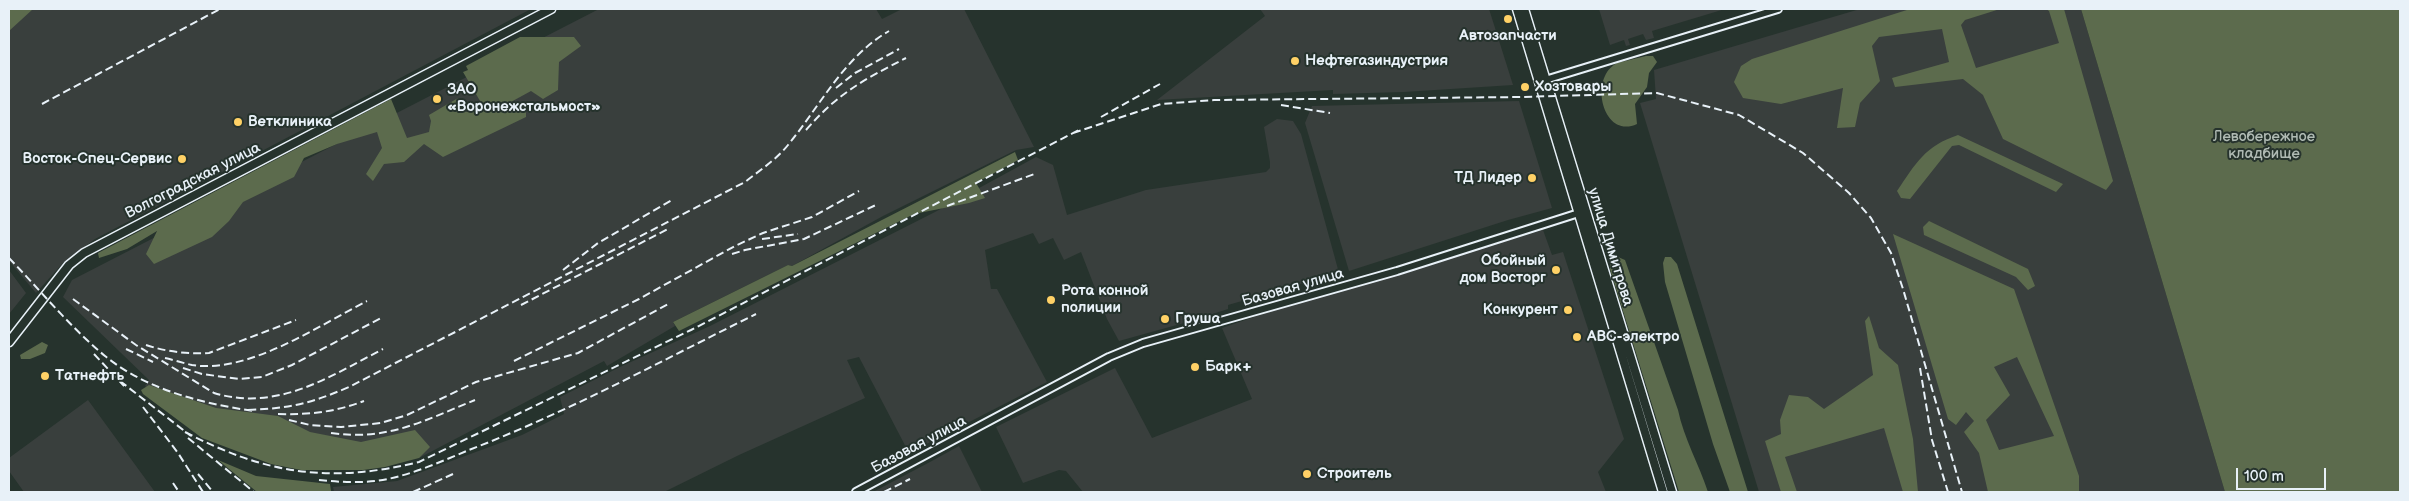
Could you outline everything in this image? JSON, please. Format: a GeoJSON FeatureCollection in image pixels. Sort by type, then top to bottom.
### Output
{"type":"FeatureCollection","features":[{"type":"Feature","properties":{"kind":"main road","name":"Волгоградская улица"},"geometry":{"type":"LineString","coordinates":[[9,342],[69,265],[84,253],[551,9]]}},
{"type":"Feature","properties":{"kind":"main road","name":"улица Димитрова"},"geometry":{"type":"LineString","coordinates":[[1517,9],[1672,492]]}},
{"type":"Feature","properties":{"kind":"main road","name":"улица Димитрова"},"geometry":{"type":"LineString","coordinates":[[1524,9],[1663,492]]}},
{"type":"Feature","properties":{"kind":"street"},"geometry":{"type":"LineString","coordinates":[[1545,80],[1778,9]]}},
{"type":"Feature","properties":{"kind":"street","name":"Базовая улица"},"geometry":{"type":"LineString","coordinates":[[856,492],[1109,358],[1143,343],[1404,269],[1582,211]]}},
{"type":"Feature","properties":{"kind":"shaded area"},"geometry":{"type":"Polygon","coordinates":[[[32,9],[531,9],[95,239],[63,263],[36,293],[9,261],[9,28],[32,9]]]}},
{"type":"Feature","properties":{"kind":"shaded area"},"geometry":{"type":"Polygon","coordinates":[[[599,9],[876,9],[882,19],[902,9],[964,9],[1034,147],[1016,150],[883,216],[792,266],[788,265],[673,322],[675,326],[607,366],[604,361],[419,458],[194,428],[145,386],[149,380],[63,297],[72,280],[599,9]]]}},
{"type":"Feature","properties":{"kind":"shaded area"},"geometry":{"type":"Polygon","coordinates":[[[1260,9],[1489,9],[1513,85],[1404,92],[1333,94],[1333,90],[1157,100],[1265,16],[1260,9]]]}},
{"type":"Feature","properties":{"kind":"shaded area"},"geometry":{"type":"Polygon","coordinates":[[[1599,9],[1725,9],[1652,31],[1654,38],[1646,40],[1643,34],[1628,39],[1630,45],[1626,46],[1624,40],[1610,45],[1599,9]]]}},
{"type":"Feature","properties":{"kind":"shaded area"},"geometry":{"type":"Polygon","coordinates":[[[1860,9],[2081,9],[2225,492],[1759,492],[1640,103],[1656,99],[1654,70],[1860,9]]]}},
{"type":"Feature","properties":{"kind":"shaded area"},"geometry":{"type":"Polygon","coordinates":[[[1519,101],[1552,208],[1508,220],[1349,271],[1305,123],[1312,106],[1519,101]]]}},
{"type":"Feature","properties":{"kind":"shaded area"},"geometry":{"type":"Polygon","coordinates":[[[1277,119],[1293,121],[1301,134],[1339,273],[1228,305],[1228,309],[1119,341],[1107,319],[1081,252],[1064,260],[1053,238],[1039,244],[1033,233],[985,250],[991,289],[997,289],[1047,382],[909,453],[859,357],[847,360],[865,398],[739,455],[664,492],[334,492],[333,487],[397,481],[522,435],[564,414],[560,397],[710,326],[935,212],[1036,157],[1053,165],[1067,215],[1146,190],[1266,172],[1270,168],[1270,162],[1264,127],[1277,119]]]}},
{"type":"Feature","properties":{"kind":"shaded area"},"geometry":{"type":"Polygon","coordinates":[[[1543,230],[1552,255],[1563,252],[1624,439],[1598,472],[1606,492],[1083,492],[1066,471],[1059,470],[1023,483],[996,427],[1115,368],[1152,438],[1252,399],[1222,328],[1289,305],[1543,230]]]}},
{"type":"Feature","properties":{"kind":"shaded area"},"geometry":{"type":"Polygon","coordinates":[[[9,270],[26,293],[9,314],[9,270]]]}},
{"type":"Feature","properties":{"kind":"shaded area"},"geometry":{"type":"Polygon","coordinates":[[[88,400],[155,492],[24,492],[9,471],[9,458],[88,400]]]}},
{"type":"Feature","properties":{"kind":"shaded area"},"geometry":{"type":"Polygon","coordinates":[[[959,446],[982,492],[873,492],[930,462],[959,446]]]}},
{"type":"Feature","properties":{"kind":"green space"},"geometry":{"type":"Polygon","coordinates":[[[9,9],[33,9],[9,31],[9,9]]]}},
{"type":"Feature","properties":{"kind":"green space"},"geometry":{"type":"Polygon","coordinates":[[[1910,9],[2000,9],[1965,20],[1961,25],[1976,68],[2059,43],[2049,11],[2046,9],[2064,9],[2113,181],[2106,190],[2003,139],[1983,95],[1963,79],[1895,87],[1892,78],[1949,62],[1942,29],[1879,37],[1872,46],[1880,81],[1860,103],[1855,127],[1837,128],[1843,88],[1781,104],[1743,98],[1734,82],[1741,66],[1752,59],[1910,9]]]}},
{"type":"Feature","properties":{"kind":"green space","name":"Левобережное кладбище"},"geometry":{"type":"Polygon","coordinates":[[[2081,9],[2400,9],[2400,492],[2225,492],[2081,9]]]}},
{"type":"Feature","properties":{"kind":"green space"},"geometry":{"type":"Polygon","coordinates":[[[520,37],[574,37],[581,46],[559,62],[558,90],[543,99],[531,91],[509,103],[511,111],[526,109],[526,117],[443,157],[424,144],[404,162],[384,164],[373,181],[366,174],[382,148],[377,132],[337,144],[304,158],[294,177],[243,202],[229,221],[212,237],[154,264],[146,254],[157,231],[127,249],[99,258],[98,253],[391,99],[407,138],[429,132],[431,121],[429,115],[458,98],[466,112],[483,106],[463,72],[468,70],[466,66],[520,37]]]}},
{"type":"Feature","properties":{"kind":"green space"},"geometry":{"type":"Polygon","coordinates":[[[1653,56],[1657,62],[1649,73],[1647,87],[1635,104],[1637,124],[1625,127],[1615,123],[1608,116],[1603,105],[1603,81],[1608,71],[1617,63],[1653,56]]]}},
{"type":"Feature","properties":{"kind":"green space"},"geometry":{"type":"Polygon","coordinates":[[[1958,135],[2063,184],[2056,192],[1959,145],[1952,146],[1910,199],[1901,198],[1897,191],[1922,157],[1937,144],[1958,135]]]}},
{"type":"Feature","properties":{"kind":"green space"},"geometry":{"type":"Polygon","coordinates":[[[1015,152],[1018,160],[976,183],[985,198],[914,214],[679,331],[673,322],[788,265],[792,266],[1015,152]]]}},
{"type":"Feature","properties":{"kind":"green space"},"geometry":{"type":"Polygon","coordinates":[[[1929,221],[2028,269],[2035,286],[2028,290],[2016,277],[1924,235],[1923,227],[1929,221]]]}},
{"type":"Feature","properties":{"kind":"green space"},"geometry":{"type":"Polygon","coordinates":[[[1893,234],[2014,289],[2079,476],[2079,492],[1988,492],[1979,453],[1964,432],[1974,421],[1966,412],[1956,425],[1948,419],[1893,234]],[[2017,357],[1994,367],[2010,395],[1986,420],[1999,450],[2054,436],[2017,357]]]}},
{"type":"Feature","properties":{"kind":"green space"},"geometry":{"type":"Polygon","coordinates":[[[1618,257],[1625,260],[1684,431],[1708,492],[1679,492],[1610,269],[1610,263],[1618,257]]]}},
{"type":"Feature","properties":{"kind":"green space"},"geometry":{"type":"Polygon","coordinates":[[[1665,257],[1671,257],[1677,264],[1748,492],[1730,492],[1713,444],[1665,282],[1663,263],[1665,257]]]}},
{"type":"Feature","properties":{"kind":"green space"},"geometry":{"type":"Polygon","coordinates":[[[1869,316],[1879,348],[1898,365],[1913,439],[1918,492],[1903,492],[1884,428],[1785,457],[1797,492],[1781,492],[1765,441],[1781,434],[1780,420],[1789,395],[1808,397],[1824,409],[1873,375],[1865,321],[1869,316]]]}},
{"type":"Feature","properties":{"kind":"green space"},"geometry":{"type":"Polygon","coordinates":[[[42,342],[48,345],[45,353],[30,359],[21,359],[20,355],[42,342]]]}},
{"type":"Feature","properties":{"kind":"green space"},"geometry":{"type":"Polygon","coordinates":[[[149,385],[216,408],[278,416],[310,432],[361,442],[415,430],[430,447],[419,458],[385,467],[363,470],[301,470],[271,464],[202,438],[143,394],[141,390],[149,385]]]}},
{"type":"Feature","properties":{"kind":"green space"},"geometry":{"type":"Polygon","coordinates":[[[218,460],[256,476],[330,484],[331,491],[257,492],[218,460]]]}},
{"type":"Feature","properties":{"kind":"railway"},"geometry":{"type":"LineString","coordinates":[[42,104],[220,9]]}},
{"type":"Feature","properties":{"kind":"railway"},"geometry":{"type":"LineString","coordinates":[[248,410],[300,404],[349,387],[745,182],[783,150],[834,83],[859,54],[889,31]]}},
{"type":"Feature","properties":{"kind":"railway"},"geometry":{"type":"LineString","coordinates":[[836,88],[855,73],[899,49]]}},
{"type":"Feature","properties":{"kind":"railway"},"geometry":{"type":"LineString","coordinates":[[806,130],[841,96],[906,58]]}},
{"type":"Feature","properties":{"kind":"railway"},"geometry":{"type":"LineString","coordinates":[[1101,117],[1160,84]]}},
{"type":"Feature","properties":{"kind":"railway"},"geometry":{"type":"LineString","coordinates":[[1073,133],[1161,104],[1214,100],[1521,97],[1657,93],[1739,115],[1803,153],[1849,193],[1871,218],[1891,253],[1903,289],[1962,492]]}},
{"type":"Feature","properties":{"kind":"railway"},"geometry":{"type":"LineString","coordinates":[[1281,105],[1330,113]]}},
{"type":"Feature","properties":{"kind":"railway"},"geometry":{"type":"LineString","coordinates":[[185,432],[243,457],[271,466],[299,471],[327,473],[356,472],[386,469],[419,462],[691,330],[1079,130]]}},
{"type":"Feature","properties":{"kind":"railway"},"geometry":{"type":"LineString","coordinates":[[947,206],[1037,173]]}},
{"type":"Feature","properties":{"kind":"railway"},"geometry":{"type":"LineString","coordinates":[[514,361],[639,299],[735,246],[763,233],[812,217],[859,191]]}},
{"type":"Feature","properties":{"kind":"railway"},"geometry":{"type":"LineString","coordinates":[[563,270],[598,243],[672,200]]}},
{"type":"Feature","properties":{"kind":"railway"},"geometry":{"type":"LineString","coordinates":[[732,254],[804,239],[878,204]]}},
{"type":"Feature","properties":{"kind":"railway"},"geometry":{"type":"LineString","coordinates":[[521,305],[668,229]]}},
{"type":"Feature","properties":{"kind":"railway"},"geometry":{"type":"LineString","coordinates":[[762,239],[798,234]]}},
{"type":"Feature","properties":{"kind":"railway"},"geometry":{"type":"LineString","coordinates":[[9,258],[80,333],[121,368],[139,378],[175,393],[214,404],[253,411]]}},
{"type":"Feature","properties":{"kind":"railway"},"geometry":{"type":"LineString","coordinates":[[73,299],[136,345],[214,393],[237,398],[281,395],[302,389],[383,349]]}},
{"type":"Feature","properties":{"kind":"railway"},"geometry":{"type":"LineString","coordinates":[[165,358],[192,365],[214,366],[236,362],[282,346],[367,301]]}},
{"type":"Feature","properties":{"kind":"railway"},"geometry":{"type":"LineString","coordinates":[[289,420],[310,425],[341,427],[381,423],[407,415],[476,382],[578,353],[670,303]]}},
{"type":"Feature","properties":{"kind":"railway"},"geometry":{"type":"LineString","coordinates":[[319,480],[376,481],[423,469],[578,403],[756,314]]}},
{"type":"Feature","properties":{"kind":"railway"},"geometry":{"type":"LineString","coordinates":[[183,368],[202,374],[239,379],[262,377],[292,365],[383,317]]}},
{"type":"Feature","properties":{"kind":"railway"},"geometry":{"type":"LineString","coordinates":[[146,345],[177,352],[209,353],[296,320]]}},
{"type":"Feature","properties":{"kind":"railway"},"geometry":{"type":"LineString","coordinates":[[126,349],[153,362]]}},
{"type":"Feature","properties":{"kind":"railway"},"geometry":{"type":"LineString","coordinates":[[94,354],[125,387]]}},
{"type":"Feature","properties":{"kind":"railway"},"geometry":{"type":"LineString","coordinates":[[1920,368],[1932,440],[1948,492]]}},
{"type":"Feature","properties":{"kind":"railway"},"geometry":{"type":"LineString","coordinates":[[120,381],[191,436]]}},
{"type":"Feature","properties":{"kind":"railway"},"geometry":{"type":"LineString","coordinates":[[331,433],[351,435],[388,432],[422,422],[475,400]]}},
{"type":"Feature","properties":{"kind":"railway"},"geometry":{"type":"LineString","coordinates":[[278,414],[322,412],[364,401]]}},
{"type":"Feature","properties":{"kind":"railway"},"geometry":{"type":"LineString","coordinates":[[143,407],[178,453],[203,492]]}},
{"type":"Feature","properties":{"kind":"railway"},"geometry":{"type":"LineString","coordinates":[[188,438],[254,492]]}},
{"type":"Feature","properties":{"kind":"railway"},"geometry":{"type":"LineString","coordinates":[[198,474],[213,492]]}},
{"type":"Feature","properties":{"kind":"railway"},"geometry":{"type":"LineString","coordinates":[[413,492],[453,474]]}},
{"type":"Feature","properties":{"kind":"railway"},"geometry":{"type":"LineString","coordinates":[[884,492],[910,479]]}},
{"type":"Feature","properties":{"kind":"railway"},"geometry":{"type":"LineString","coordinates":[[173,483],[179,492]]}},
{"type":"Feature","properties":{"kind":"place","name":"Автозапчасти"},"geometry":{"type":"Point","coordinates":[1508,19]}},
{"type":"Feature","properties":{"kind":"place","name":"Нефтегазиндустрия"},"geometry":{"type":"Point","coordinates":[1295,61]}},
{"type":"Feature","properties":{"kind":"place","name":"Хозтовары"},"geometry":{"type":"Point","coordinates":[1525,87]}},
{"type":"Feature","properties":{"kind":"place","name":"ЗАО «Воронежстальмост»"},"geometry":{"type":"Point","coordinates":[437,99]}},
{"type":"Feature","properties":{"kind":"place","name":"Ветклиника"},"geometry":{"type":"Point","coordinates":[238,122]}},
{"type":"Feature","properties":{"kind":"place","name":"Восток-Спец-Сервис"},"geometry":{"type":"Point","coordinates":[182,159]}},
{"type":"Feature","properties":{"kind":"place","name":"ТД Лидер"},"geometry":{"type":"Point","coordinates":[1532,178]}},
{"type":"Feature","properties":{"kind":"place","name":"Обойный дом Восторг"},"geometry":{"type":"Point","coordinates":[1556,270]}},
{"type":"Feature","properties":{"kind":"place","name":"Рота конной полиции"},"geometry":{"type":"Point","coordinates":[1051,300]}},
{"type":"Feature","properties":{"kind":"place","name":"Конкурент"},"geometry":{"type":"Point","coordinates":[1568,310]}},
{"type":"Feature","properties":{"kind":"place","name":"Груша"},"geometry":{"type":"Point","coordinates":[1165,319]}},
{"type":"Feature","properties":{"kind":"place","name":"АВС-электро"},"geometry":{"type":"Point","coordinates":[1577,337]}},
{"type":"Feature","properties":{"kind":"place","name":"Барк+"},"geometry":{"type":"Point","coordinates":[1195,367]}},
{"type":"Feature","properties":{"kind":"place","name":"Татнефть"},"geometry":{"type":"Point","coordinates":[45,376]}},
{"type":"Feature","properties":{"kind":"place","name":"Строитель"},"geometry":{"type":"Point","coordinates":[1307,474]}}]}
